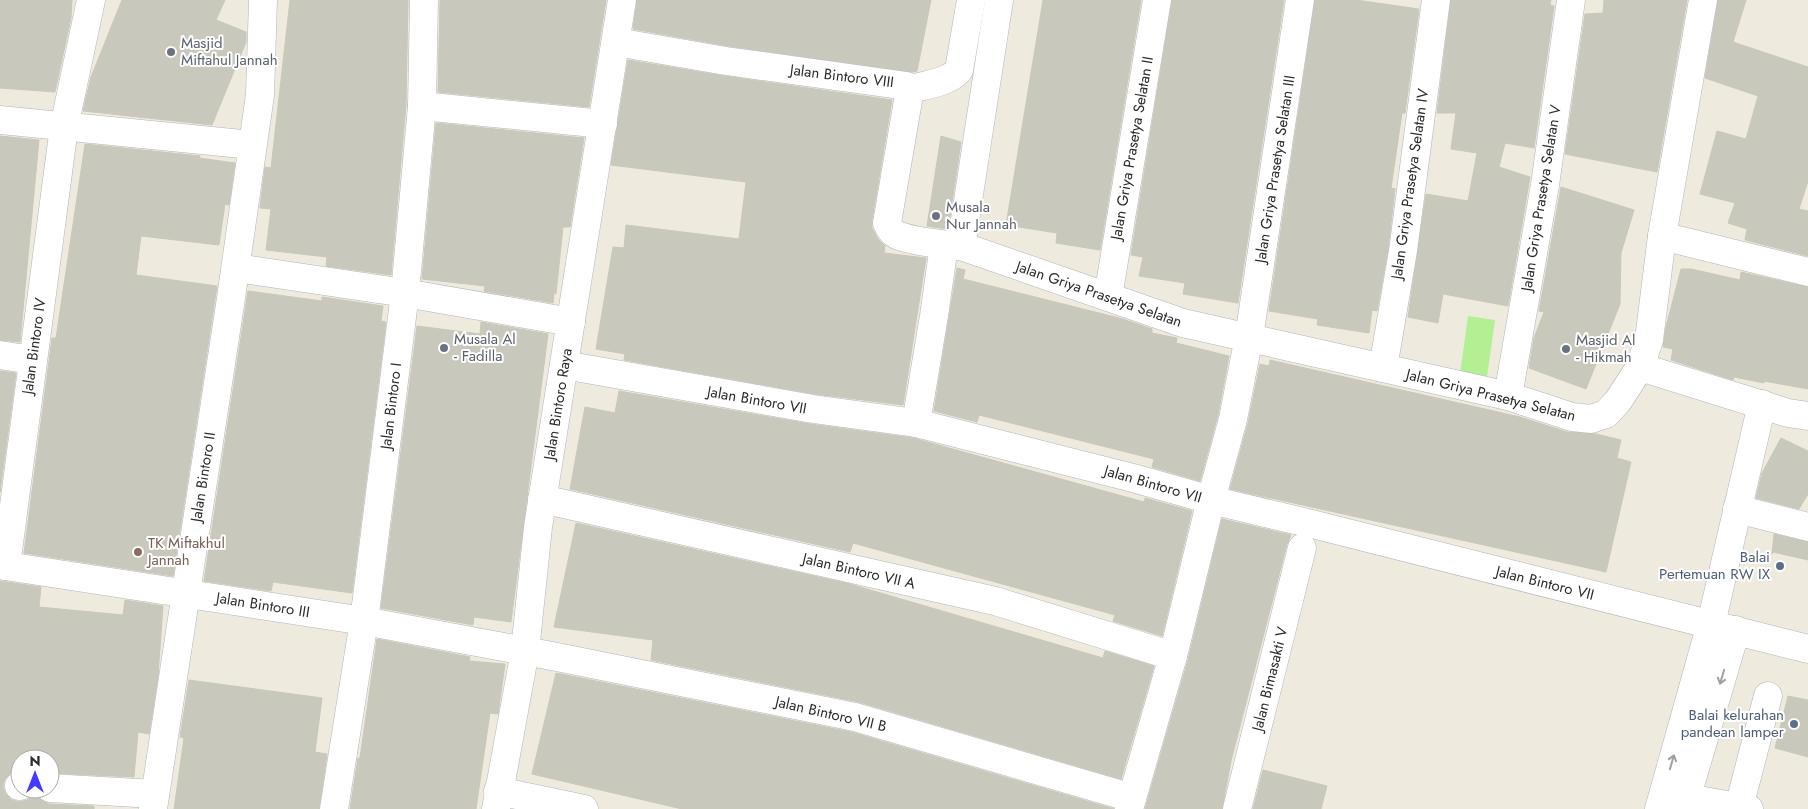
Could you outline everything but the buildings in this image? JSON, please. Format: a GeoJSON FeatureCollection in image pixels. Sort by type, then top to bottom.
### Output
{"type":"FeatureCollection","features":[{"type":"Feature","properties":{"kind":"street","name":"Jalan Bintoro IV"},"geometry":{"type":"LineString","coordinates":[[3,565],[64,126],[92,0]]}},
{"type":"Feature","properties":{"kind":"street","name":"Jalan Bintoro II"},"geometry":{"type":"LineString","coordinates":[[154,801],[236,268],[260,95],[263,0]]}},
{"type":"Feature","properties":{"kind":"street","name":"Jalan Bintoro I"},"geometry":{"type":"LineString","coordinates":[[334,809],[364,621],[405,293],[422,106],[424,0]]}},
{"type":"Feature","properties":{"kind":"street","name":"Jalan Bintoro Raya"},"geometry":{"type":"LineString","coordinates":[[497,800],[525,651],[542,499],[622,0]]}},
{"type":"Feature","properties":{"kind":"street"},"geometry":{"type":"LineString","coordinates":[[910,89],[947,79],[959,70],[971,0]]}},
{"type":"Feature","properties":{"kind":"street"},"geometry":{"type":"LineString","coordinates":[[916,423],[934,316],[952,246],[999,0]]}},
{"type":"Feature","properties":{"kind":"street","name":"Jalan Griya Prasetya Selatan II"},"geometry":{"type":"LineString","coordinates":[[1108,296],[1157,0]]}},
{"type":"Feature","properties":{"kind":"street","name":"Jalan Griya Prasetya Selatan III"},"geometry":{"type":"LineString","coordinates":[[1131,804],[1173,656],[1233,419],[1249,338],[1300,0]]}},
{"type":"Feature","properties":{"kind":"street","name":"Jalan Griya Prasetya Selatan IV"},"geometry":{"type":"LineString","coordinates":[[1383,368],[1403,251],[1436,0]]}},
{"type":"Feature","properties":{"kind":"street","name":"Jalan Griya Prasetya Selatan V"},"geometry":{"type":"LineString","coordinates":[[1508,396],[1544,185],[1571,0]]}},
{"type":"Feature","properties":{"kind":"street","name":"Jalan Griya Prasetya Selatan"},"geometry":{"type":"LineString","coordinates":[[952,246],[1183,322],[1508,396],[1572,417],[1591,419],[1606,414],[1618,400],[1640,367],[1649,340],[1662,236],[1703,0]]}},
{"type":"Feature","properties":{"kind":"street","name":"Jalan Bintoro VIII"},"geometry":{"type":"LineString","coordinates":[[616,42],[726,61],[907,86],[910,89],[887,223],[891,231],[898,236],[952,246]]}},
{"type":"Feature","properties":{"kind":"street"},"geometry":{"type":"LineString","coordinates":[[422,106],[603,124]]}},
{"type":"Feature","properties":{"kind":"street"},"geometry":{"type":"LineString","coordinates":[[0,120],[252,145]]}},
{"type":"Feature","properties":{"kind":"street"},"geometry":{"type":"LineString","coordinates":[[1662,236],[1808,272]]}},
{"type":"Feature","properties":{"kind":"street"},"geometry":{"type":"LineString","coordinates":[[236,268],[405,293],[571,322]]}},
{"type":"Feature","properties":{"kind":"street"},"geometry":{"type":"LineString","coordinates":[[0,355],[32,360]]}},
{"type":"Feature","properties":{"kind":"street","name":"Jalan Bintoro VII"},"geometry":{"type":"LineString","coordinates":[[564,365],[813,409],[916,423],[1133,478],[1211,500],[1808,649]]}},
{"type":"Feature","properties":{"kind":"street"},"geometry":{"type":"LineString","coordinates":[[1640,367],[1788,413],[1808,416]]}},
{"type":"Feature","properties":{"kind":"street"},"geometry":{"type":"LineString","coordinates":[[1762,404],[1738,509],[1724,627],[1673,803],[1744,808],[1768,696]]}},
{"type":"Feature","properties":{"kind":"street","name":"Jalan Bintoro VII A"},"geometry":{"type":"LineString","coordinates":[[542,499],[995,601],[1173,656]]}},
{"type":"Feature","properties":{"kind":"street"},"geometry":{"type":"LineString","coordinates":[[1738,509],[1808,527]]}},
{"type":"Feature","properties":{"kind":"street","name":"Jalan Bimasakti V"},"geometry":{"type":"LineString","coordinates":[[1237,809],[1302,548]]}},
{"type":"Feature","properties":{"kind":"street","name":"Jalan Bintoro III"},"geometry":{"type":"LineString","coordinates":[[3,565],[364,621],[525,651]]}},
{"type":"Feature","properties":{"kind":"street","name":"Jalan Bintoro VII B"},"geometry":{"type":"LineString","coordinates":[[525,651],[855,717],[1131,804]]}},
{"type":"Feature","properties":{"kind":"street"},"geometry":{"type":"LineString","coordinates":[[60,789],[154,801]]}},
{"type":"Feature","properties":{"kind":"street"},"geometry":{"type":"LineString","coordinates":[[497,800],[584,809]]}},
{"type":"Feature","properties":{"kind":"green space"},"geometry":{"type":"Polygon","coordinates":[[[1468,316],[1495,320],[1487,377],[1460,374],[1468,316]]]}},
{"type":"Feature","properties":{"kind":"place","name":"Masjid Miftahul Jannah"},"geometry":{"type":"Point","coordinates":[171,52]}},
{"type":"Feature","properties":{"kind":"place","name":"Musala Nur Jannah"},"geometry":{"type":"Point","coordinates":[936,216]}},
{"type":"Feature","properties":{"kind":"place","name":"Musala Al - Fadilla"},"geometry":{"type":"Point","coordinates":[444,348]}},
{"type":"Feature","properties":{"kind":"place","name":"Masjid Al - Hikmah"},"geometry":{"type":"Point","coordinates":[1566,349]}},
{"type":"Feature","properties":{"kind":"place","name":"TK Miftakhul Jannah"},"geometry":{"type":"Point","coordinates":[138,552]}},
{"type":"Feature","properties":{"kind":"place","name":"Balai Pertemuan RW IX"},"geometry":{"type":"Point","coordinates":[1780,566]}},
{"type":"Feature","properties":{"kind":"place","name":"Balai kelurahan pandean lamper"},"geometry":{"type":"Point","coordinates":[1794,724]}}]}
